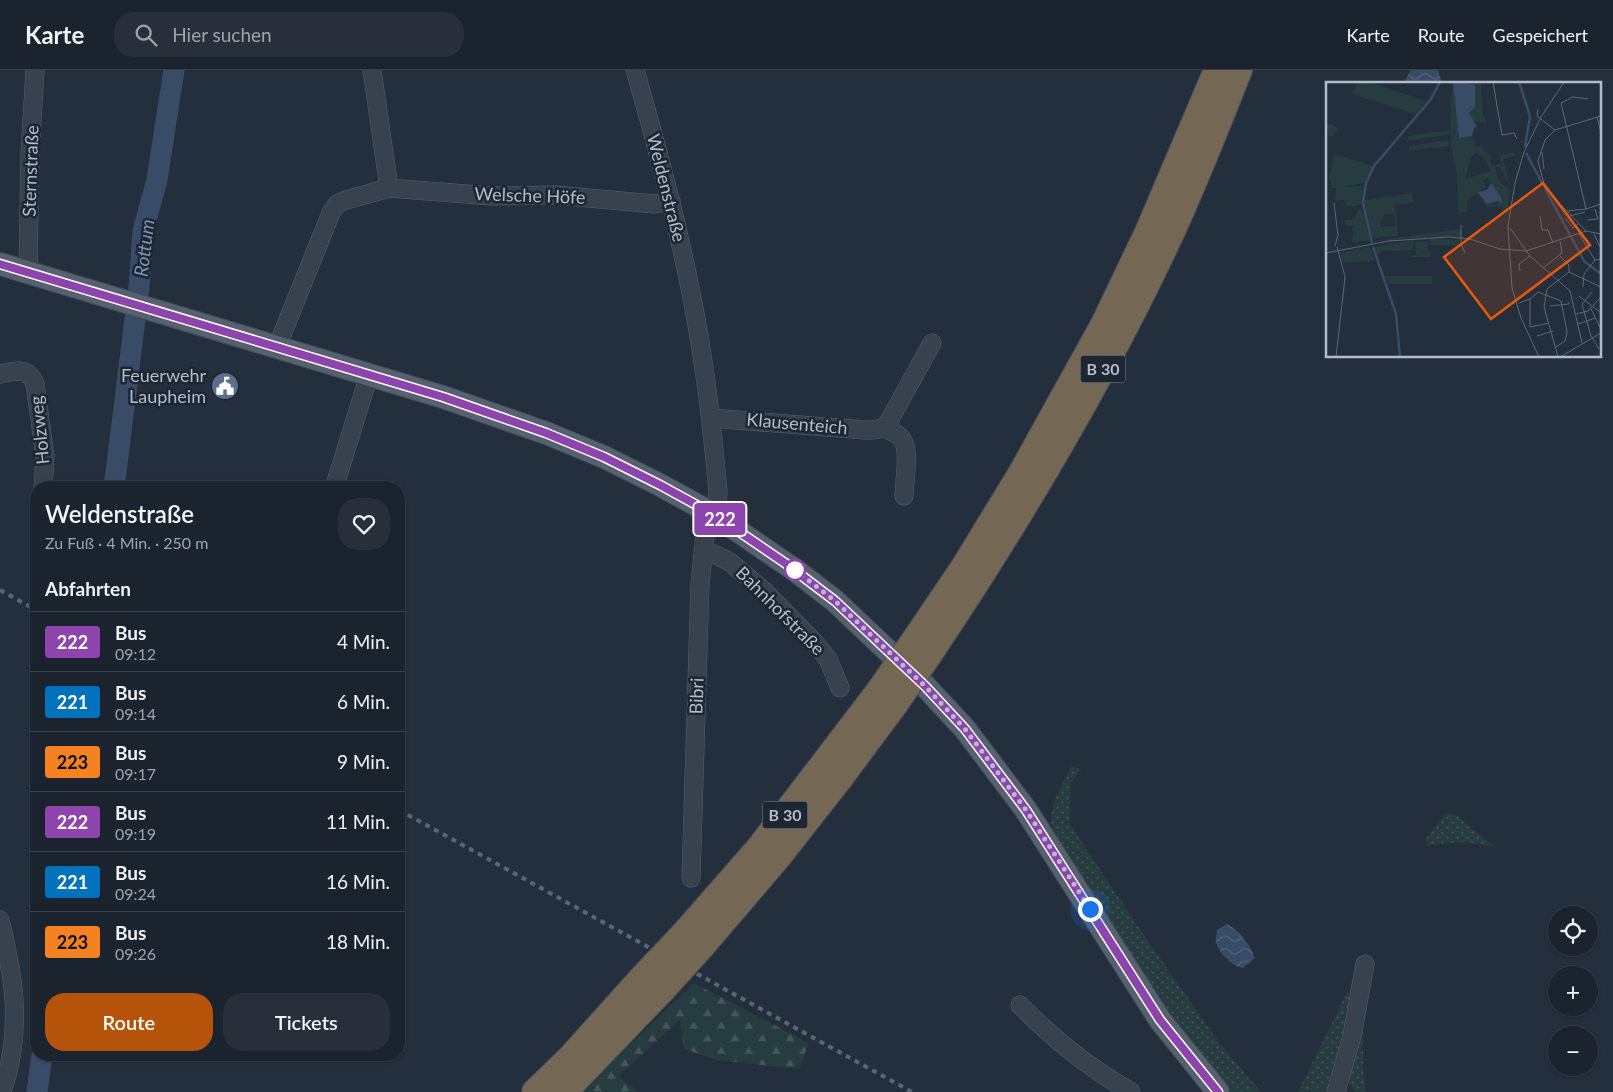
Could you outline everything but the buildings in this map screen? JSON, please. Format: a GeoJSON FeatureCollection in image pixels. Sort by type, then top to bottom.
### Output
{"type":"FeatureCollection","features":[{"type":"Feature","properties":{"kind":"highway","name":"B 30"},"geometry":{"type":"LineString","coordinates":[[924,644],[964,567],[1022,472],[1104,324],[1148,232],[1217,70]]}},
{"type":"Feature","properties":{"kind":"highway","name":"B 30"},"geometry":{"type":"LineString","coordinates":[[564,1092],[653,983],[692,940],[778,857],[840,778],[887,697],[924,644],[982,575],[1039,484],[1126,325],[1167,244],[1239,70]]}},
{"type":"Feature","properties":{"kind":"highway","name":"B 30"},"geometry":{"type":"LineString","coordinates":[[534,1092],[653,983]]}},
{"type":"Feature","properties":{"kind":"main road","name":"Bahnhofstraße"},"geometry":{"type":"LineString","coordinates":[[0,264],[443,397],[546,433],[612,461],[713,514],[795,570],[835,601],[925,686],[965,729],[1026,810],[1160,1020],[1218,1092]]}},
{"type":"Feature","properties":{"kind":"street","name":"Sternstraße"},"geometry":{"type":"LineString","coordinates":[[28,272],[30,154],[35,70]]}},
{"type":"Feature","properties":{"kind":"street"},"geometry":{"type":"LineString","coordinates":[[372,70],[389,188]]}},
{"type":"Feature","properties":{"kind":"street","name":"Weldenstraße"},"geometry":{"type":"LineString","coordinates":[[636,70],[671,201],[697,325],[711,418],[718,492],[717,504],[713,514]]}},
{"type":"Feature","properties":{"kind":"street","name":"Welsche Höfe"},"geometry":{"type":"LineString","coordinates":[[277,347],[331,213],[337,204],[346,200],[389,188],[492,196],[556,195],[654,204],[671,201]]}},
{"type":"Feature","properties":{"kind":"street"},"geometry":{"type":"LineString","coordinates":[[904,496],[906,455],[904,442],[899,435],[884,428],[932,343]]}},
{"type":"Feature","properties":{"kind":"street","name":"Holzweg"},"geometry":{"type":"LineString","coordinates":[[0,374],[24,371],[32,377],[35,384],[45,456],[43,481]]}},
{"type":"Feature","properties":{"kind":"street"},"geometry":{"type":"LineString","coordinates":[[336,481],[369,375]]}},
{"type":"Feature","properties":{"kind":"street","name":"Klausenteich"},"geometry":{"type":"LineString","coordinates":[[711,418],[865,430],[884,428]]}},
{"type":"Feature","properties":{"kind":"street","name":"Bibri"},"geometry":{"type":"LineString","coordinates":[[691,878],[703,555],[705,535],[713,514]]}},
{"type":"Feature","properties":{"kind":"street","name":"Bahnhofstraße"},"geometry":{"type":"LineString","coordinates":[[703,555],[714,554],[730,562],[764,591],[828,659],[840,688]]}},
{"type":"Feature","properties":{"kind":"street"},"geometry":{"type":"LineString","coordinates":[[0,920],[12,976],[16,1014],[12,1051],[5,1083],[1,1092]]}},
{"type":"Feature","properties":{"kind":"street"},"geometry":{"type":"LineString","coordinates":[[1336,1092],[1352,1036],[1365,964]]}},
{"type":"Feature","properties":{"kind":"street"},"geometry":{"type":"LineString","coordinates":[[1020,1005],[1036,1022],[1087,1063],[1131,1092]]}},
{"type":"Feature","properties":{"kind":"green space"},"geometry":{"type":"Polygon","coordinates":[[[1071,766],[1081,769],[1071,783],[1070,824],[1143,934],[1221,1045],[1261,1092],[1231,1092],[1162,1005],[1058,842],[1052,827],[1052,811],[1057,795],[1071,766]]]}},
{"type":"Feature","properties":{"kind":"green space"},"geometry":{"type":"Polygon","coordinates":[[[1445,814],[1457,816],[1496,848],[1462,842],[1428,846],[1425,840],[1445,814]]]}},
{"type":"Feature","properties":{"kind":"green space"},"geometry":{"type":"Polygon","coordinates":[[[1367,978],[1363,1049],[1366,1092],[1355,1092],[1347,1080],[1367,978]]]}},
{"type":"Feature","properties":{"kind":"green space"},"geometry":{"type":"Polygon","coordinates":[[[694,983],[809,1043],[799,1069],[717,1060],[684,1049],[680,1020],[618,1076],[639,1092],[581,1092],[694,983]]]}},
{"type":"Feature","properties":{"kind":"green space"},"geometry":{"type":"Polygon","coordinates":[[[1348,990],[1350,1001],[1347,1026],[1328,1088],[1326,1092],[1298,1092],[1348,990]]]}},
{"type":"Feature","properties":{"kind":"water"},"geometry":{"type":"Polygon","coordinates":[[[1411,70],[1438,70],[1441,82],[1404,82],[1411,70]]]}},
{"type":"Feature","properties":{"kind":"water"},"geometry":{"type":"Polygon","coordinates":[[[1227,924],[1244,938],[1255,958],[1243,968],[1227,959],[1216,943],[1217,930],[1227,924]]]}},
{"type":"Feature","properties":{"kind":"waterway","name":"Rottum"},"geometry":{"type":"LineString","coordinates":[[115,481],[139,287],[143,231],[157,180],[174,70]]}},
{"type":"Feature","properties":{"kind":"waterway","name":"Rottum"},"geometry":{"type":"LineString","coordinates":[[37,1092],[41,1061]]}},
{"type":"Feature","properties":{"kind":"railway"},"geometry":{"type":"LineString","coordinates":[[0,590],[30,607]]}},
{"type":"Feature","properties":{"kind":"railway"},"geometry":{"type":"LineString","coordinates":[[405,813],[912,1092]]}},
{"type":"Feature","properties":{"kind":"bus line","name":"222"},"geometry":{"type":"LineString","coordinates":[[0,264],[443,397],[546,433],[604,457],[713,514],[795,570],[835,601],[925,686],[965,729],[1026,810],[1160,1020],[1218,1092]]}},
{"type":"Feature","properties":{"kind":"place","name":"Feuerwehr Laupheim"},"geometry":{"type":"Point","coordinates":[225,386]}},
{"type":"Feature","properties":{"kind":"route"},"geometry":{"type":"LineString","coordinates":[[795,570],[835,601],[925,686],[965,729],[1026,810],[1090,909]]}}]}
